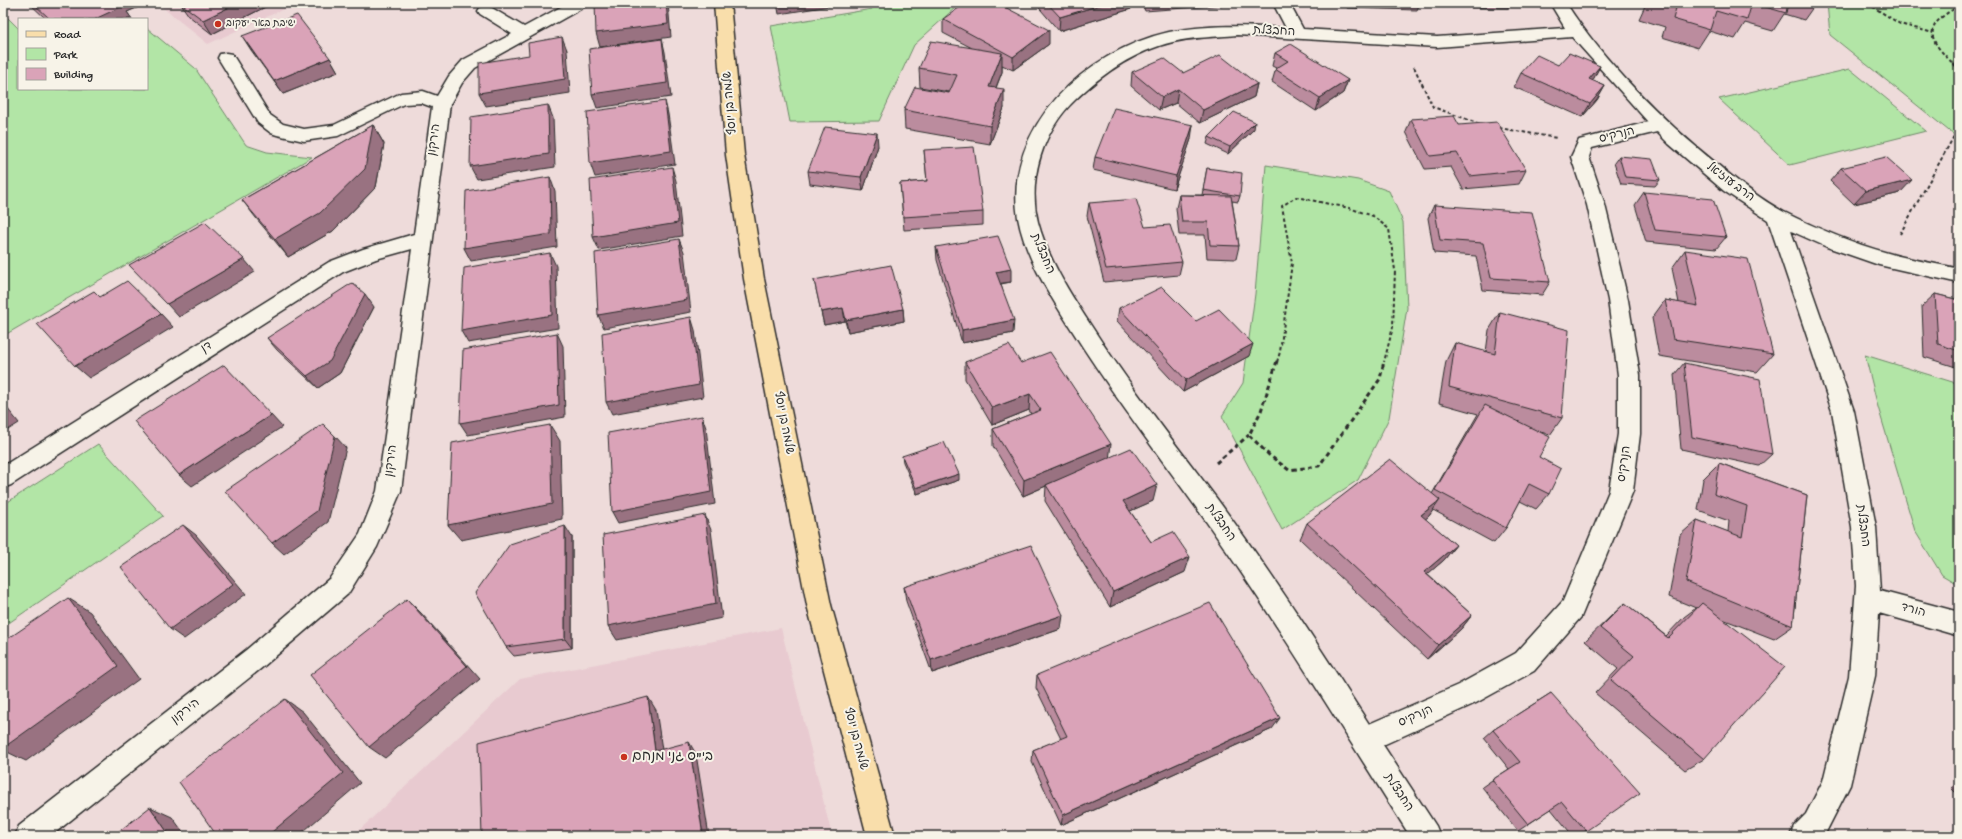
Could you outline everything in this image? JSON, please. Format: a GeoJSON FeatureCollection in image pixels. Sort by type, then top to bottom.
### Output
{"type":"FeatureCollection","features":[{"type":"Feature","properties":{"kind":"main road","name":"שלמה בן יוסף"},"geometry":{"type":"LineString","coordinates":[[722,3],[736,155],[754,279],[818,605],[881,836]]}},
{"type":"Feature","properties":{"kind":"street","name":"הירקון"},"geometry":{"type":"LineString","coordinates":[[29,836],[255,658],[339,586],[370,540],[388,491],[421,239],[441,104],[455,80],[469,64],[580,3]]}},
{"type":"Feature","properties":{"kind":"street"},"geometry":{"type":"LineString","coordinates":[[1281,3],[1297,34]]}},
{"type":"Feature","properties":{"kind":"street","name":"הרב עוזיאל"},"geometry":{"type":"LineString","coordinates":[[1558,3],[1576,32],[1660,125],[1675,140],[1731,186],[1776,216],[1834,242],[1886,260],[1959,276]]}},
{"type":"Feature","properties":{"kind":"street"},"geometry":{"type":"LineString","coordinates":[[486,12],[524,34]]}},
{"type":"Feature","properties":{"kind":"street","name":"החבצלת"},"geometry":{"type":"LineString","coordinates":[[1426,836],[1280,609],[1100,358],[1058,291],[1038,250],[1028,220],[1025,190],[1030,160],[1042,130],[1060,104],[1088,78],[1113,60],[1141,47],[1171,37],[1237,30],[1438,42],[1576,32]]}},
{"type":"Feature","properties":{"kind":"street"},"geometry":{"type":"LineString","coordinates":[[226,58],[264,119],[277,129],[298,134],[304,135],[338,130],[401,99],[423,97],[441,104]]}},
{"type":"Feature","properties":{"kind":"street","name":"הנרקיס"},"geometry":{"type":"LineString","coordinates":[[1364,740],[1467,694],[1524,662],[1572,609],[1621,491],[1630,434],[1629,375],[1618,300],[1596,205],[1580,157],[1585,144],[1660,125]]}},
{"type":"Feature","properties":{"kind":"street","name":"החבצלת"},"geometry":{"type":"LineString","coordinates":[[1776,216],[1843,411],[1864,527],[1868,586],[1862,676],[1836,785],[1816,824],[1804,836]]}},
{"type":"Feature","properties":{"kind":"street","name":"דן"},"geometry":{"type":"LineString","coordinates":[[3,478],[336,267],[370,254],[421,239]]}},
{"type":"Feature","properties":{"kind":"street","name":"הורד"},"geometry":{"type":"LineString","coordinates":[[1867,599],[1959,624]]}},
{"type":"Feature","properties":{"kind":"path"},"geometry":{"type":"LineString","coordinates":[[1867,3],[1900,24],[1933,33]]}},
{"type":"Feature","properties":{"kind":"path"},"geometry":{"type":"LineString","coordinates":[[1959,6],[1938,17],[1932,27],[1933,41],[1940,53],[1959,69]]}},
{"type":"Feature","properties":{"kind":"path"},"geometry":{"type":"LineString","coordinates":[[1402,41],[1433,107],[1481,124]]}},
{"type":"Feature","properties":{"kind":"path"},"geometry":{"type":"LineString","coordinates":[[1496,127],[1585,144]]}},
{"type":"Feature","properties":{"kind":"path"},"geometry":{"type":"LineString","coordinates":[[1886,260],[1959,127]]}},
{"type":"Feature","properties":{"kind":"path"},"geometry":{"type":"LineString","coordinates":[[1191,483],[1249,435],[1261,411],[1281,345],[1292,263],[1282,206],[1296,197],[1349,208],[1373,216],[1389,229],[1395,270],[1393,327],[1380,379],[1319,466],[1289,470],[1268,455],[1249,435]]}},
{"type":"Feature","properties":{"kind":"shaded area","name":"ישיבת באר יעקוב"},"geometry":{"type":"Polygon","coordinates":[[[157,3],[297,3],[208,44],[157,3]]]}},
{"type":"Feature","properties":{"kind":"shaded area","name":"בי\"ס גני מנחם"},"geometry":{"type":"Polygon","coordinates":[[[781,628],[832,836],[353,836],[520,679],[781,628]]]}},
{"type":"Feature","properties":{"kind":"green space"},"geometry":{"type":"Polygon","coordinates":[[[872,3],[963,3],[956,7],[914,45],[879,121],[790,122],[771,26],[872,9],[872,3]]]}},
{"type":"Feature","properties":{"kind":"green space"},"geometry":{"type":"Polygon","coordinates":[[[1827,3],[1959,3],[1959,139],[1830,35],[1827,3]]]}},
{"type":"Feature","properties":{"kind":"green space"},"geometry":{"type":"Polygon","coordinates":[[[3,13],[18,28],[18,90],[148,90],[148,29],[195,68],[246,145],[267,152],[312,157],[3,336],[3,13]]]}},
{"type":"Feature","properties":{"kind":"green space"},"geometry":{"type":"Polygon","coordinates":[[[1850,69],[1926,131],[1790,165],[1719,99],[1850,69]]]}},
{"type":"Feature","properties":{"kind":"green space"},"geometry":{"type":"Polygon","coordinates":[[[1266,165],[1358,180],[1389,191],[1403,222],[1407,308],[1389,418],[1358,480],[1282,530],[1222,416],[1243,383],[1255,294],[1266,165]]]}},
{"type":"Feature","properties":{"kind":"green space"},"geometry":{"type":"Polygon","coordinates":[[[1865,355],[1959,384],[1959,585],[1942,575],[1915,531],[1878,407],[1865,355]]]}},
{"type":"Feature","properties":{"kind":"green space"},"geometry":{"type":"Polygon","coordinates":[[[98,444],[163,516],[3,627],[3,505],[98,444]]]}},
{"type":"Feature","properties":{"kind":"building"},"geometry":{"type":"Polygon","coordinates":[[[33,3],[119,3],[123,6],[97,18],[49,18],[33,3]]]}},
{"type":"Feature","properties":{"kind":"building"},"geometry":{"type":"Polygon","coordinates":[[[180,3],[238,3],[203,20],[180,3]]]}},
{"type":"Feature","properties":{"kind":"building"},"geometry":{"type":"Polygon","coordinates":[[[595,3],[666,3],[668,24],[596,33],[595,3]]]}},
{"type":"Feature","properties":{"kind":"building"},"geometry":{"type":"Polygon","coordinates":[[[966,3],[997,3],[1049,30],[1013,57],[943,19],[966,3]]]}},
{"type":"Feature","properties":{"kind":"building"},"geometry":{"type":"Polygon","coordinates":[[[1047,3],[1107,3],[1060,17],[1047,3]]]}},
{"type":"Feature","properties":{"kind":"building"},"geometry":{"type":"Polygon","coordinates":[[[1658,3],[1752,3],[1747,20],[1716,11],[1710,30],[1673,19],[1676,8],[1658,3]]]}},
{"type":"Feature","properties":{"kind":"building"},"geometry":{"type":"Polygon","coordinates":[[[1752,3],[1788,3],[1786,13],[1752,3]]]}},
{"type":"Feature","properties":{"kind":"building"},"geometry":{"type":"Polygon","coordinates":[[[297,15],[330,58],[274,81],[242,36],[297,15]]]}},
{"type":"Feature","properties":{"kind":"building"},"geometry":{"type":"Polygon","coordinates":[[[562,37],[565,79],[479,93],[479,63],[529,55],[528,43],[562,37]]]}},
{"type":"Feature","properties":{"kind":"building"},"geometry":{"type":"Polygon","coordinates":[[[662,39],[667,83],[592,94],[589,49],[662,39]]]}},
{"type":"Feature","properties":{"kind":"building"},"geometry":{"type":"Polygon","coordinates":[[[931,41],[1002,53],[989,87],[1004,89],[990,126],[904,110],[915,87],[949,93],[957,75],[919,68],[931,41]]]}},
{"type":"Feature","properties":{"kind":"building"},"geometry":{"type":"Polygon","coordinates":[[[1291,44],[1348,80],[1320,98],[1275,69],[1288,61],[1275,53],[1291,44]]]}},
{"type":"Feature","properties":{"kind":"building"},"geometry":{"type":"Polygon","coordinates":[[[1569,53],[1600,66],[1589,79],[1605,86],[1590,104],[1521,73],[1537,55],[1558,65],[1569,53]]]}},
{"type":"Feature","properties":{"kind":"building"},"geometry":{"type":"Polygon","coordinates":[[[1220,55],[1257,84],[1203,110],[1178,89],[1162,97],[1132,72],[1164,58],[1183,73],[1220,55]]]}},
{"type":"Feature","properties":{"kind":"building"},"geometry":{"type":"Polygon","coordinates":[[[665,101],[671,151],[590,163],[587,112],[665,101]]]}},
{"type":"Feature","properties":{"kind":"building"},"geometry":{"type":"Polygon","coordinates":[[[548,105],[549,154],[470,166],[471,117],[548,105]]]}},
{"type":"Feature","properties":{"kind":"building"},"geometry":{"type":"Polygon","coordinates":[[[1114,108],[1193,125],[1176,176],[1095,157],[1114,108]]]}},
{"type":"Feature","properties":{"kind":"building"},"geometry":{"type":"Polygon","coordinates":[[[1234,112],[1255,122],[1230,147],[1209,137],[1234,112]]]}},
{"type":"Feature","properties":{"kind":"building"},"geometry":{"type":"Polygon","coordinates":[[[1454,116],[1459,125],[1497,122],[1526,170],[1470,176],[1457,153],[1430,156],[1411,119],[1454,116]]]}},
{"type":"Feature","properties":{"kind":"building"},"geometry":{"type":"Polygon","coordinates":[[[373,125],[365,169],[320,213],[275,239],[242,200],[373,125]]]}},
{"type":"Feature","properties":{"kind":"building"},"geometry":{"type":"Polygon","coordinates":[[[825,127],[877,133],[861,177],[808,171],[825,127]]]}},
{"type":"Feature","properties":{"kind":"building"},"geometry":{"type":"Polygon","coordinates":[[[974,147],[983,212],[903,217],[900,183],[927,181],[924,150],[974,147]]]}},
{"type":"Feature","properties":{"kind":"building"},"geometry":{"type":"Polygon","coordinates":[[[1619,156],[1652,159],[1660,180],[1625,177],[1619,156]]]}},
{"type":"Feature","properties":{"kind":"building"},"geometry":{"type":"Polygon","coordinates":[[[1886,157],[1912,180],[1866,191],[1841,168],[1886,157]]]}},
{"type":"Feature","properties":{"kind":"building"},"geometry":{"type":"Polygon","coordinates":[[[672,167],[678,223],[593,237],[590,180],[672,167]]]}},
{"type":"Feature","properties":{"kind":"building"},"geometry":{"type":"Polygon","coordinates":[[[1207,168],[1242,173],[1240,196],[1203,190],[1207,168]]]}},
{"type":"Feature","properties":{"kind":"building"},"geometry":{"type":"Polygon","coordinates":[[[550,177],[551,234],[464,248],[466,191],[550,177]]]}},
{"type":"Feature","properties":{"kind":"building"},"geometry":{"type":"Polygon","coordinates":[[[1644,192],[1713,199],[1726,237],[1655,230],[1644,192]]]}},
{"type":"Feature","properties":{"kind":"building"},"geometry":{"type":"Polygon","coordinates":[[[1179,195],[1231,196],[1239,246],[1210,245],[1208,222],[1182,222],[1179,195]]]}},
{"type":"Feature","properties":{"kind":"building"},"geometry":{"type":"Polygon","coordinates":[[[1136,199],[1145,227],[1170,225],[1182,262],[1106,269],[1089,203],[1136,199]]]}},
{"type":"Feature","properties":{"kind":"building"},"geometry":{"type":"Polygon","coordinates":[[[1434,205],[1532,212],[1550,282],[1491,278],[1483,243],[1440,240],[1434,205]]]}},
{"type":"Feature","properties":{"kind":"building"},"geometry":{"type":"Polygon","coordinates":[[[205,222],[244,259],[167,304],[129,265],[205,222]]]}},
{"type":"Feature","properties":{"kind":"building"},"geometry":{"type":"Polygon","coordinates":[[[998,236],[1011,269],[996,272],[1014,320],[962,330],[936,247],[998,236]]]}},
{"type":"Feature","properties":{"kind":"building"},"geometry":{"type":"Polygon","coordinates":[[[679,239],[687,300],[598,315],[595,253],[679,239]]]}},
{"type":"Feature","properties":{"kind":"building"},"geometry":{"type":"Polygon","coordinates":[[[1685,250],[1748,259],[1773,354],[1673,339],[1665,300],[1698,306],[1685,250]]]}},
{"type":"Feature","properties":{"kind":"building"},"geometry":{"type":"Polygon","coordinates":[[[550,253],[552,315],[461,331],[464,268],[550,253]]]}},
{"type":"Feature","properties":{"kind":"building"},"geometry":{"type":"Polygon","coordinates":[[[891,265],[903,309],[846,320],[843,308],[821,312],[814,280],[891,265]]]}},
{"type":"Feature","properties":{"kind":"building"},"geometry":{"type":"Polygon","coordinates":[[[127,281],[161,314],[75,366],[37,324],[94,291],[100,297],[127,281]]]}},
{"type":"Feature","properties":{"kind":"building"},"geometry":{"type":"Polygon","coordinates":[[[352,283],[365,294],[330,361],[307,376],[267,338],[352,283]]]}},
{"type":"Feature","properties":{"kind":"building"},"geometry":{"type":"Polygon","coordinates":[[[1162,287],[1196,321],[1219,309],[1253,344],[1186,380],[1119,308],[1162,287]]]}},
{"type":"Feature","properties":{"kind":"building"},"geometry":{"type":"Polygon","coordinates":[[[1935,294],[1959,300],[1959,351],[1938,344],[1935,294]]]}},
{"type":"Feature","properties":{"kind":"building"},"geometry":{"type":"Polygon","coordinates":[[[1500,312],[1569,330],[1562,418],[1449,387],[1455,343],[1495,354],[1500,312]]]}},
{"type":"Feature","properties":{"kind":"building"},"geometry":{"type":"Polygon","coordinates":[[[691,317],[699,385],[606,402],[602,333],[691,317]]]}},
{"type":"Feature","properties":{"kind":"building"},"geometry":{"type":"Polygon","coordinates":[[[557,333],[559,405],[460,423],[463,350],[557,333]]]}},
{"type":"Feature","properties":{"kind":"building"},"geometry":{"type":"Polygon","coordinates":[[[1009,345],[1021,363],[1050,352],[1111,444],[1024,480],[993,429],[1041,410],[1030,394],[992,408],[965,362],[1009,345]]]}},
{"type":"Feature","properties":{"kind":"building"},"geometry":{"type":"Polygon","coordinates":[[[1684,363],[1760,379],[1772,454],[1692,437],[1684,363]]]}},
{"type":"Feature","properties":{"kind":"building"},"geometry":{"type":"Polygon","coordinates":[[[224,365],[271,415],[179,475],[134,421],[224,365]]]}},
{"type":"Feature","properties":{"kind":"building"},"geometry":{"type":"Polygon","coordinates":[[[1485,405],[1550,437],[1539,457],[1561,469],[1549,494],[1529,484],[1506,528],[1435,490],[1485,405]]]}},
{"type":"Feature","properties":{"kind":"building"},"geometry":{"type":"Polygon","coordinates":[[[702,416],[711,492],[612,512],[608,433],[702,416]]]}},
{"type":"Feature","properties":{"kind":"building"},"geometry":{"type":"Polygon","coordinates":[[[323,424],[335,436],[317,511],[272,543],[225,491],[323,424]]]}},
{"type":"Feature","properties":{"kind":"building"},"geometry":{"type":"Polygon","coordinates":[[[550,425],[552,504],[448,525],[452,443],[550,425]]]}},
{"type":"Feature","properties":{"kind":"building"},"geometry":{"type":"Polygon","coordinates":[[[944,442],[959,474],[916,488],[902,456],[944,442]]]}},
{"type":"Feature","properties":{"kind":"building"},"geometry":{"type":"Polygon","coordinates":[[[1131,448],[1157,485],[1123,501],[1151,542],[1173,532],[1190,557],[1113,592],[1046,485],[1131,448]]]}},
{"type":"Feature","properties":{"kind":"building"},"geometry":{"type":"Polygon","coordinates":[[[1390,459],[1440,500],[1421,515],[1456,545],[1424,572],[1472,615],[1438,645],[1307,523],[1390,459]]]}},
{"type":"Feature","properties":{"kind":"building"},"geometry":{"type":"Polygon","coordinates":[[[1719,463],[1807,495],[1793,626],[1686,582],[1697,520],[1742,537],[1747,506],[1714,494],[1719,463]]]}},
{"type":"Feature","properties":{"kind":"building"},"geometry":{"type":"Polygon","coordinates":[[[705,515],[716,604],[608,626],[603,535],[705,515]]]}},
{"type":"Feature","properties":{"kind":"building"},"geometry":{"type":"Polygon","coordinates":[[[183,525],[233,584],[170,629],[121,567],[183,525]]]}},
{"type":"Feature","properties":{"kind":"building"},"geometry":{"type":"Polygon","coordinates":[[[565,526],[565,639],[506,647],[475,593],[510,544],[565,526]]]}},
{"type":"Feature","properties":{"kind":"building"},"geometry":{"type":"Polygon","coordinates":[[[1031,545],[1063,615],[931,660],[904,587],[1031,545]]]}},
{"type":"Feature","properties":{"kind":"building"},"geometry":{"type":"Polygon","coordinates":[[[68,598],[118,666],[3,748],[3,642],[68,598]]]}},
{"type":"Feature","properties":{"kind":"building"},"geometry":{"type":"Polygon","coordinates":[[[407,599],[467,666],[369,747],[310,675],[407,599]]]}},
{"type":"Feature","properties":{"kind":"building"},"geometry":{"type":"Polygon","coordinates":[[[1210,603],[1280,718],[1063,815],[1033,750],[1067,736],[1037,675],[1210,603]]]}},
{"type":"Feature","properties":{"kind":"building"},"geometry":{"type":"Polygon","coordinates":[[[1625,603],[1668,638],[1702,603],[1785,667],[1704,759],[1611,680],[1634,656],[1600,628],[1625,603]]]}},
{"type":"Feature","properties":{"kind":"building"},"geometry":{"type":"Polygon","coordinates":[[[1551,693],[1640,793],[1586,831],[1562,802],[1528,824],[1492,780],[1520,762],[1493,730],[1551,693]]]}},
{"type":"Feature","properties":{"kind":"building"},"geometry":{"type":"Polygon","coordinates":[[[648,697],[655,751],[689,742],[703,836],[482,836],[479,742],[648,697]]]}},
{"type":"Feature","properties":{"kind":"building"},"geometry":{"type":"Polygon","coordinates":[[[285,699],[343,773],[267,836],[217,836],[179,782],[285,699]]]}},
{"type":"Feature","properties":{"kind":"building"},"geometry":{"type":"Polygon","coordinates":[[[150,807],[170,836],[113,836],[150,807]]]}},
{"type":"Feature","properties":{"kind":"building"},"geometry":{"type":"Polygon","coordinates":[[[1362,829],[1365,836],[1339,836],[1362,829]]]}},
{"type":"Feature","properties":{"kind":"place","name":"ישיבת באר יעקוב"},"geometry":{"type":"Point","coordinates":[218,24]}},
{"type":"Feature","properties":{"kind":"place","name":"בי\"ס גני מנחם"},"geometry":{"type":"Point","coordinates":[624,757]}}]}
